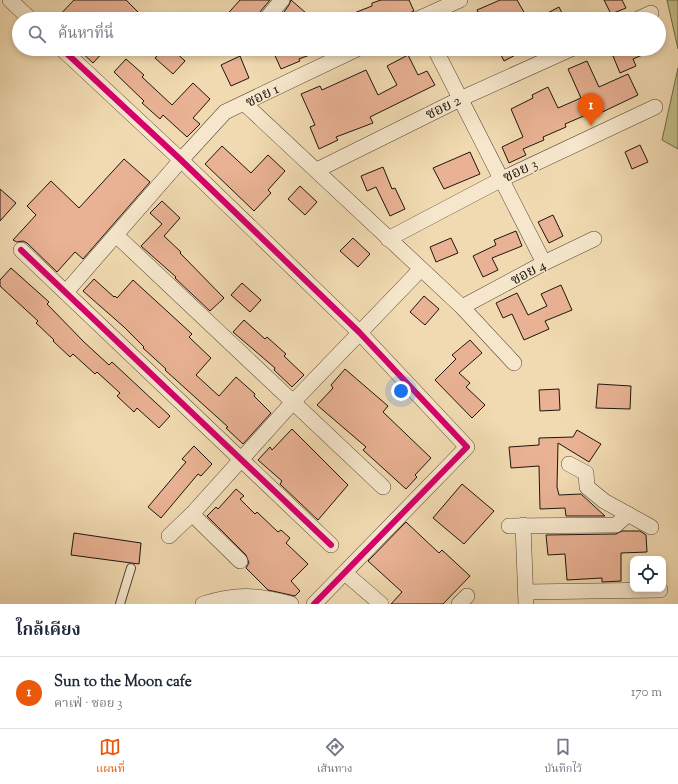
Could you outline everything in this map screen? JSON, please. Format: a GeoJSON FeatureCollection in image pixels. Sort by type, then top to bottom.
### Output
{"type":"FeatureCollection","features":[{"type":"Feature","properties":{"kind":"street"},"geometry":{"type":"LineString","coordinates":[[10,0],[23,12]]}},
{"type":"Feature","properties":{"kind":"street"},"geometry":{"type":"LineString","coordinates":[[272,12],[282,0]]}},
{"type":"Feature","properties":{"kind":"street"},"geometry":{"type":"LineString","coordinates":[[434,12],[460,0]]}},
{"type":"Feature","properties":{"kind":"street"},"geometry":{"type":"LineString","coordinates":[[70,56],[181,160],[359,332],[467,447],[346,573],[314,604]]}},
{"type":"Feature","properties":{"kind":"street","name":"ซอย 1"},"geometry":{"type":"LineString","coordinates":[[66,292],[225,112],[245,104],[343,56]]}},
{"type":"Feature","properties":{"kind":"street"},"geometry":{"type":"LineString","coordinates":[[438,56],[544,263]]}},
{"type":"Feature","properties":{"kind":"street","name":"ซอย 2"},"geometry":{"type":"LineString","coordinates":[[317,170],[460,99],[555,56]]}},
{"type":"Feature","properties":{"kind":"street"},"geometry":{"type":"LineString","coordinates":[[245,104],[462,307],[514,363]]}},
{"type":"Feature","properties":{"kind":"street","name":"ซอย 3"},"geometry":{"type":"LineString","coordinates":[[388,239],[502,179],[655,107]]}},
{"type":"Feature","properties":{"kind":"street"},"geometry":{"type":"LineString","coordinates":[[117,236],[384,487]]}},
{"type":"Feature","properties":{"kind":"street","name":"ซอย 4"},"geometry":{"type":"LineString","coordinates":[[462,307],[544,263],[594,239]]}},
{"type":"Feature","properties":{"kind":"street"},"geometry":{"type":"LineString","coordinates":[[21,250],[331,545]]}},
{"type":"Feature","properties":{"kind":"street"},"geometry":{"type":"LineString","coordinates":[[169,536],[192,514],[293,402],[359,332],[421,269]]}},
{"type":"Feature","properties":{"kind":"street"},"geometry":{"type":"LineString","coordinates":[[569,464],[586,473],[587,487],[604,501],[651,527]]}},
{"type":"Feature","properties":{"kind":"street"},"geometry":{"type":"LineString","coordinates":[[192,514],[240,561]]}},
{"type":"Feature","properties":{"kind":"street"},"geometry":{"type":"LineString","coordinates":[[628,514],[616,525],[516,526],[526,598],[630,592]]}},
{"type":"Feature","properties":{"kind":"street"},"geometry":{"type":"LineString","coordinates":[[346,573],[381,604]]}},
{"type":"Feature","properties":{"kind":"street"},"geometry":{"type":"LineString","coordinates":[[203,604],[220,599],[245,596],[291,604]]}},
{"type":"Feature","properties":{"kind":"lane"},"geometry":{"type":"LineString","coordinates":[[120,604],[131,568]]}},
{"type":"Feature","properties":{"kind":"shaded area"},"geometry":{"type":"Polygon","coordinates":[[[667,0],[678,0],[678,49],[667,0]]]}},
{"type":"Feature","properties":{"kind":"shaded area"},"geometry":{"type":"Polygon","coordinates":[[[678,68],[678,149],[662,140],[678,68]]]}},
{"type":"Feature","properties":{"kind":"building"},"geometry":{"type":"Polygon","coordinates":[[[74,0],[126,0],[138,12],[63,12],[74,0]]]}},
{"type":"Feature","properties":{"kind":"building"},"geometry":{"type":"Polygon","coordinates":[[[240,0],[270,0],[260,12],[229,12],[240,0]]]}},
{"type":"Feature","properties":{"kind":"building"},"geometry":{"type":"Polygon","coordinates":[[[291,0],[305,12],[284,12],[291,0]]]}},
{"type":"Feature","properties":{"kind":"building"},"geometry":{"type":"Polygon","coordinates":[[[381,0],[409,0],[414,11],[357,12],[372,6],[372,3],[381,0]]]}},
{"type":"Feature","properties":{"kind":"building"},"geometry":{"type":"Polygon","coordinates":[[[500,0],[517,0],[524,12],[478,12],[477,10],[500,0]]]}},
{"type":"Feature","properties":{"kind":"building"},"geometry":{"type":"Polygon","coordinates":[[[604,0],[622,0],[626,8],[616,12],[610,12],[604,0]]]}},
{"type":"Feature","properties":{"kind":"building"},"geometry":{"type":"Polygon","coordinates":[[[559,7],[562,12],[549,12],[559,7]]]}},
{"type":"Feature","properties":{"kind":"building"},"geometry":{"type":"Polygon","coordinates":[[[86,56],[100,56],[93,63],[86,56]]]}},
{"type":"Feature","properties":{"kind":"building"},"geometry":{"type":"Polygon","coordinates":[[[157,56],[180,56],[185,61],[173,74],[155,58],[157,56]]]}},
{"type":"Feature","properties":{"kind":"building"},"geometry":{"type":"Polygon","coordinates":[[[240,56],[249,78],[231,86],[221,65],[240,56]]]}},
{"type":"Feature","properties":{"kind":"building"},"geometry":{"type":"Polygon","coordinates":[[[275,56],[307,56],[299,59],[300,61],[281,69],[275,56]]]}},
{"type":"Feature","properties":{"kind":"building"},"geometry":{"type":"Polygon","coordinates":[[[408,56],[418,75],[427,71],[435,85],[370,117],[373,123],[336,137],[338,140],[319,149],[310,127],[315,125],[301,94],[320,86],[322,90],[366,70],[378,95],[397,85],[387,66],[408,56]]]}},
{"type":"Feature","properties":{"kind":"building"},"geometry":{"type":"Polygon","coordinates":[[[502,56],[514,56],[504,61],[502,56]]]}},
{"type":"Feature","properties":{"kind":"building"},"geometry":{"type":"Polygon","coordinates":[[[613,56],[640,56],[633,59],[636,66],[620,73],[613,56]]]}},
{"type":"Feature","properties":{"kind":"building"},"geometry":{"type":"Polygon","coordinates":[[[126,59],[144,75],[142,77],[172,105],[193,83],[210,99],[193,118],[200,124],[187,137],[163,115],[160,119],[142,103],[144,101],[114,72],[126,59]]]}},
{"type":"Feature","properties":{"kind":"building"},"geometry":{"type":"Polygon","coordinates":[[[587,61],[599,87],[628,74],[638,95],[594,116],[593,112],[565,124],[566,127],[543,137],[544,140],[523,149],[526,155],[509,163],[502,147],[523,137],[511,109],[533,98],[532,95],[548,87],[558,108],[581,98],[568,69],[587,61]]]}},
{"type":"Feature","properties":{"kind":"building"},"geometry":{"type":"Polygon","coordinates":[[[640,145],[648,162],[632,169],[625,152],[640,145]]]}},
{"type":"Feature","properties":{"kind":"building"},"geometry":{"type":"Polygon","coordinates":[[[222,146],[251,173],[268,155],[285,171],[268,190],[271,193],[254,211],[205,164],[222,146]]]}},
{"type":"Feature","properties":{"kind":"building"},"geometry":{"type":"Polygon","coordinates":[[[470,152],[480,174],[444,189],[433,168],[470,152]]]}},
{"type":"Feature","properties":{"kind":"building"},"geometry":{"type":"Polygon","coordinates":[[[124,159],[150,182],[83,259],[75,252],[57,272],[27,243],[13,240],[36,215],[27,206],[51,181],[79,208],[124,159]]]}},
{"type":"Feature","properties":{"kind":"building"},"geometry":{"type":"Polygon","coordinates":[[[383,167],[392,189],[395,188],[405,209],[390,216],[376,187],[367,191],[361,176],[383,167]]]}},
{"type":"Feature","properties":{"kind":"building"},"geometry":{"type":"Polygon","coordinates":[[[300,186],[317,202],[305,215],[288,199],[300,186]]]}},
{"type":"Feature","properties":{"kind":"building"},"geometry":{"type":"Polygon","coordinates":[[[0,189],[16,203],[0,221],[0,189]]]}},
{"type":"Feature","properties":{"kind":"building"},"geometry":{"type":"Polygon","coordinates":[[[162,201],[180,218],[164,236],[224,298],[210,311],[175,278],[176,277],[141,246],[162,224],[150,213],[162,201]]]}},
{"type":"Feature","properties":{"kind":"building"},"geometry":{"type":"Polygon","coordinates":[[[553,215],[563,236],[549,243],[538,222],[553,215]]]}},
{"type":"Feature","properties":{"kind":"building"},"geometry":{"type":"Polygon","coordinates":[[[516,231],[522,246],[492,258],[498,270],[483,277],[473,256],[496,245],[494,240],[516,231]]]}},
{"type":"Feature","properties":{"kind":"building"},"geometry":{"type":"Polygon","coordinates":[[[353,238],[370,254],[358,267],[340,251],[353,238]]]}},
{"type":"Feature","properties":{"kind":"building"},"geometry":{"type":"Polygon","coordinates":[[[451,238],[458,253],[436,262],[430,247],[451,238]]]}},
{"type":"Feature","properties":{"kind":"building"},"geometry":{"type":"Polygon","coordinates":[[[11,268],[49,302],[47,304],[84,342],[109,365],[112,362],[170,416],[159,428],[137,408],[134,412],[117,396],[120,393],[97,372],[95,374],[73,354],[70,357],[36,323],[38,321],[0,286],[0,280],[11,268]]]}},
{"type":"Feature","properties":{"kind":"building"},"geometry":{"type":"Polygon","coordinates":[[[94,279],[117,298],[133,280],[192,334],[189,337],[211,358],[196,375],[219,396],[236,377],[255,394],[254,396],[271,413],[243,444],[226,428],[228,427],[165,370],[166,369],[143,348],[144,347],[124,327],[83,291],[94,279]]]}},
{"type":"Feature","properties":{"kind":"building"},"geometry":{"type":"Polygon","coordinates":[[[242,283],[261,300],[250,312],[231,295],[242,283]]]}},
{"type":"Feature","properties":{"kind":"building"},"geometry":{"type":"Polygon","coordinates":[[[561,285],[572,310],[545,321],[549,329],[524,340],[512,314],[503,318],[496,303],[517,293],[528,315],[547,306],[541,294],[561,285]]]}},
{"type":"Feature","properties":{"kind":"building"},"geometry":{"type":"Polygon","coordinates":[[[424,296],[439,309],[425,325],[410,312],[424,296]]]}},
{"type":"Feature","properties":{"kind":"building"},"geometry":{"type":"Polygon","coordinates":[[[244,320],[265,339],[267,337],[286,354],[284,356],[304,375],[292,387],[274,370],[275,368],[233,332],[244,320]]]}},
{"type":"Feature","properties":{"kind":"building"},"geometry":{"type":"Polygon","coordinates":[[[470,340],[482,353],[459,373],[470,383],[466,387],[485,405],[472,418],[435,380],[456,359],[452,355],[470,340]]]}},
{"type":"Feature","properties":{"kind":"building"},"geometry":{"type":"Polygon","coordinates":[[[345,369],[388,406],[383,412],[431,458],[415,475],[417,477],[406,489],[363,450],[366,447],[317,405],[333,388],[331,385],[345,369]]]}},
{"type":"Feature","properties":{"kind":"building"},"geometry":{"type":"Polygon","coordinates":[[[598,384],[631,386],[630,409],[596,408],[598,384]]]}},
{"type":"Feature","properties":{"kind":"building"},"geometry":{"type":"Polygon","coordinates":[[[559,389],[560,410],[540,411],[539,390],[559,389]]]}},
{"type":"Feature","properties":{"kind":"building"},"geometry":{"type":"Polygon","coordinates":[[[292,429],[348,485],[318,520],[280,484],[282,481],[258,460],[270,447],[272,450],[292,429]]]}},
{"type":"Feature","properties":{"kind":"building"},"geometry":{"type":"Polygon","coordinates":[[[577,430],[601,444],[589,462],[558,443],[557,487],[559,495],[581,494],[605,516],[566,516],[565,508],[540,509],[539,466],[511,468],[509,447],[539,445],[539,438],[573,437],[577,430]]]}},
{"type":"Feature","properties":{"kind":"building"},"geometry":{"type":"Polygon","coordinates":[[[194,446],[212,464],[201,476],[198,474],[161,518],[148,507],[186,462],[182,459],[194,446]]]}},
{"type":"Feature","properties":{"kind":"building"},"geometry":{"type":"Polygon","coordinates":[[[462,484],[494,511],[464,544],[433,518],[462,484]]]}},
{"type":"Feature","properties":{"kind":"building"},"geometry":{"type":"Polygon","coordinates":[[[236,489],[244,496],[240,499],[255,514],[257,512],[278,532],[281,530],[290,538],[286,543],[308,564],[291,581],[300,591],[295,596],[268,590],[246,568],[249,563],[246,555],[207,516],[216,507],[218,509],[236,489]]]}},
{"type":"Feature","properties":{"kind":"building"},"geometry":{"type":"Polygon","coordinates":[[[406,522],[439,553],[442,550],[470,576],[443,604],[391,604],[402,592],[368,561],[406,522]]]}},
{"type":"Feature","properties":{"kind":"building"},"geometry":{"type":"Polygon","coordinates":[[[622,531],[640,531],[646,535],[647,552],[621,553],[621,581],[602,582],[602,578],[567,580],[565,554],[548,555],[546,535],[616,534],[622,531]]]}},
{"type":"Feature","properties":{"kind":"building"},"geometry":{"type":"Polygon","coordinates":[[[74,533],[141,543],[139,564],[71,555],[74,533]]]}},
{"type":"Feature","properties":{"kind":"cycle path"},"geometry":{"type":"LineString","coordinates":[[70,56],[181,160],[359,332],[467,447],[314,604]]}},
{"type":"Feature","properties":{"kind":"cycle path"},"geometry":{"type":"LineString","coordinates":[[21,250],[331,545]]}},
{"type":"Feature","properties":{"kind":"place","name":"Sun to the Moon cafe"},"geometry":{"type":"Point","coordinates":[591,126]}}]}
